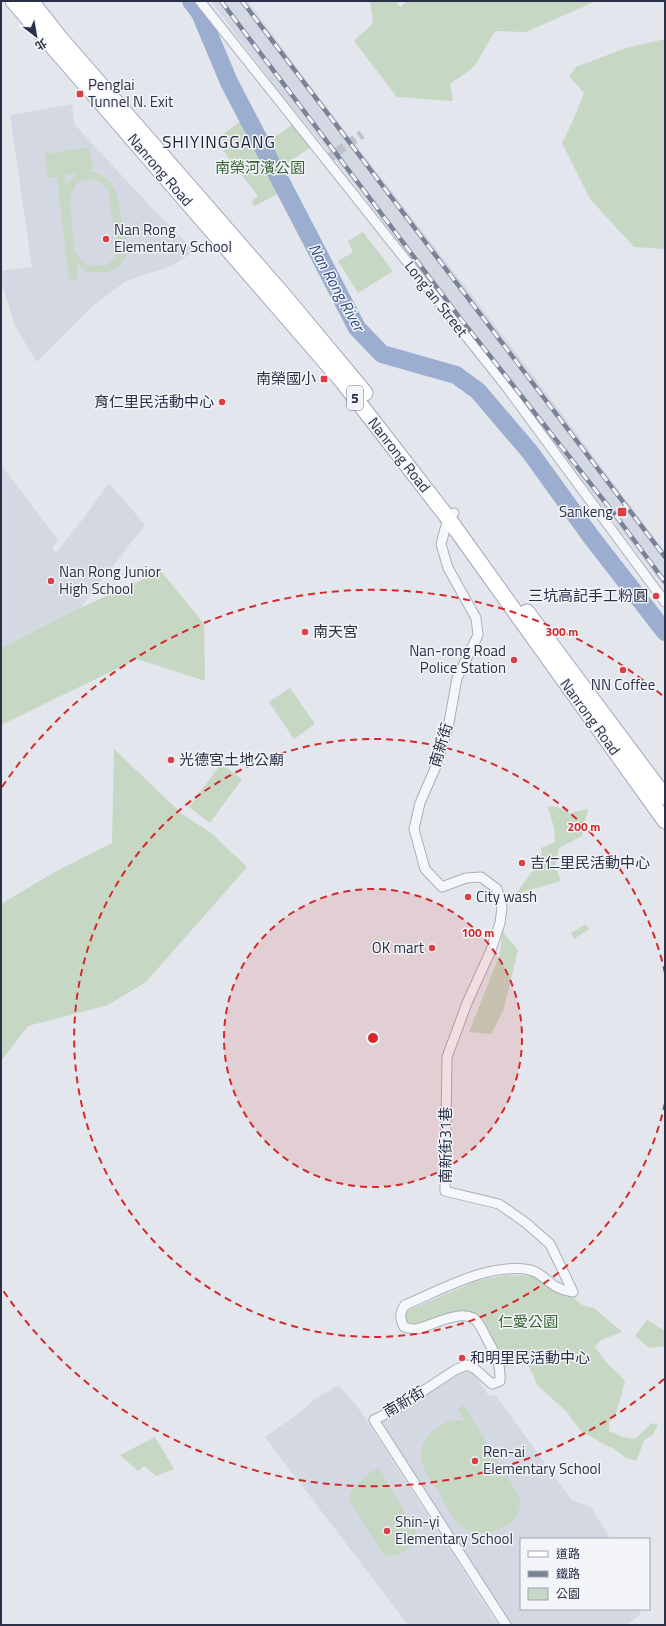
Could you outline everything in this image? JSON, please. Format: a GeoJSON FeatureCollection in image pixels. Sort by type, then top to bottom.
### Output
{"type":"FeatureCollection","features":[{"type":"Feature","properties":{"kind":"main road","name":"Nanrong Road"},"geometry":{"type":"LineString","coordinates":[[13,1],[338,376],[451,515],[665,797]]}},
{"type":"Feature","properties":{"kind":"main road","name":"Nanrong Road"},"geometry":{"type":"LineString","coordinates":[[31,1],[60,38],[230,233],[351,375],[665,821]]}},
{"type":"Feature","properties":{"kind":"street","name":"Long'an Street"},"geometry":{"type":"LineString","coordinates":[[200,1],[504,385],[665,602]]}},
{"type":"Feature","properties":{"kind":"street","name":"南新街"},"geometry":{"type":"LineString","coordinates":[[451,515],[441,544],[448,568],[476,618],[478,635],[457,678],[448,728],[436,766],[420,803],[414,829],[425,869],[442,887],[466,878],[481,877],[497,889],[502,908],[500,924]]}},
{"type":"Feature","properties":{"kind":"street","name":"南新街31巷"},"geometry":{"type":"LineString","coordinates":[[404,1327],[400,1320],[400,1312],[404,1305],[474,1275],[505,1269],[530,1270],[544,1277],[556,1287],[573,1292],[550,1244],[526,1223],[500,1204],[445,1191],[447,1057],[467,1003],[491,950],[500,924]]}},
{"type":"Feature","properties":{"kind":"street","name":"南新街"},"geometry":{"type":"LineString","coordinates":[[404,1327],[414,1329],[444,1319],[462,1316],[473,1318],[481,1328],[501,1368],[500,1381],[492,1384],[474,1368],[467,1365],[399,1407],[374,1420],[506,1625]]}},
{"type":"Feature","properties":{"kind":"shaded area"},"geometry":{"type":"Polygon","coordinates":[[[211,1],[248,1],[302,75],[521,359],[665,552],[665,588],[334,158],[276,88],[211,1]]]}},
{"type":"Feature","properties":{"kind":"shaded area","name":"Nan Rong Elementary School"},"geometry":{"type":"Polygon","coordinates":[[[72,104],[75,125],[152,208],[195,251],[169,267],[126,281],[93,306],[37,362],[15,326],[1,280],[1,271],[32,267],[10,115],[72,104]]]}},
{"type":"Feature","properties":{"kind":"shaded area","name":"Nan Rong Junior High School"},"geometry":{"type":"Polygon","coordinates":[[[1,465],[58,540],[52,548],[56,553],[109,483],[145,525],[80,608],[1,648],[1,465]]]}},
{"type":"Feature","properties":{"kind":"shaded area","name":"Ren-ai Elementary School"},"geometry":{"type":"Polygon","coordinates":[[[466,1370],[473,1373],[488,1395],[496,1396],[572,1500],[591,1507],[609,1536],[606,1538],[520,1538],[520,1610],[639,1610],[641,1614],[627,1625],[511,1625],[381,1421],[466,1370]]]}},
{"type":"Feature","properties":{"kind":"shaded area","name":"Shin-yi Elementary School"},"geometry":{"type":"Polygon","coordinates":[[[338,1385],[354,1402],[369,1424],[498,1625],[408,1625],[265,1437],[302,1411],[314,1400],[338,1385]]]}},
{"type":"Feature","properties":{"kind":"green space"},"geometry":{"type":"Polygon","coordinates":[[[370,1],[396,1],[400,7],[407,1],[596,1],[526,32],[495,31],[475,66],[450,84],[453,101],[397,97],[354,41],[373,23],[370,1]]]}},
{"type":"Feature","properties":{"kind":"green space"},"geometry":{"type":"Polygon","coordinates":[[[665,39],[665,249],[634,247],[590,199],[562,143],[584,93],[569,76],[576,67],[626,48],[665,39]]]}},
{"type":"Feature","properties":{"kind":"green space","name":"南榮河濱公園"},"geometry":{"type":"Polygon","coordinates":[[[241,121],[260,148],[293,124],[311,147],[280,168],[277,194],[255,206],[251,202],[258,196],[215,140],[241,121]]]}},
{"type":"Feature","properties":{"kind":"green space"},"geometry":{"type":"Polygon","coordinates":[[[89,147],[93,170],[87,171],[104,177],[116,191],[128,250],[119,267],[107,272],[88,272],[77,264],[78,279],[69,280],[57,177],[48,178],[45,154],[89,147]],[[81,172],[65,175],[65,184],[81,172]],[[89,179],[77,183],[71,194],[70,203],[74,251],[84,263],[89,265],[105,265],[116,255],[117,249],[108,189],[99,181],[89,179]]]}},
{"type":"Feature","properties":{"kind":"green space"},"geometry":{"type":"Polygon","coordinates":[[[363,232],[393,271],[358,293],[338,261],[353,252],[348,241],[363,232]]]}},
{"type":"Feature","properties":{"kind":"green space"},"geometry":{"type":"Polygon","coordinates":[[[161,571],[204,624],[205,681],[137,659],[1,725],[1,648],[80,608],[161,571]]]}},
{"type":"Feature","properties":{"kind":"green space"},"geometry":{"type":"Polygon","coordinates":[[[290,688],[315,724],[294,739],[269,702],[290,688]]]}},
{"type":"Feature","properties":{"kind":"green space"},"geometry":{"type":"Polygon","coordinates":[[[114,749],[182,814],[211,833],[247,867],[146,982],[108,1005],[28,1026],[1,1061],[1,904],[53,873],[112,843],[114,749]]]}},
{"type":"Feature","properties":{"kind":"green space"},"geometry":{"type":"Polygon","coordinates":[[[221,764],[242,779],[210,823],[189,807],[221,764]]]}},
{"type":"Feature","properties":{"kind":"green space"},"geometry":{"type":"Polygon","coordinates":[[[547,806],[558,807],[569,813],[588,809],[582,836],[559,848],[555,867],[561,881],[516,894],[542,858],[541,848],[555,842],[554,827],[547,806]]]}},
{"type":"Feature","properties":{"kind":"green space"},"geometry":{"type":"Polygon","coordinates":[[[586,924],[589,929],[574,939],[571,933],[586,924]]]}},
{"type":"Feature","properties":{"kind":"green space"},"geometry":{"type":"Polygon","coordinates":[[[502,931],[518,950],[504,1009],[491,1034],[469,1032],[500,954],[502,931]]]}},
{"type":"Feature","properties":{"kind":"green space","name":"仁愛公園"},"geometry":{"type":"Polygon","coordinates":[[[507,1275],[532,1276],[546,1283],[558,1292],[574,1298],[582,1305],[594,1308],[622,1332],[601,1340],[595,1347],[607,1363],[622,1377],[625,1382],[616,1413],[609,1421],[609,1431],[623,1437],[635,1439],[652,1423],[658,1425],[652,1436],[645,1439],[636,1461],[626,1458],[611,1447],[580,1430],[566,1411],[538,1386],[527,1362],[505,1367],[476,1315],[417,1326],[407,1324],[402,1318],[407,1311],[476,1281],[507,1275]]]}},
{"type":"Feature","properties":{"kind":"green space"},"geometry":{"type":"Polygon","coordinates":[[[647,1320],[665,1331],[665,1346],[649,1348],[635,1336],[647,1320]]]}},
{"type":"Feature","properties":{"kind":"green space"},"geometry":{"type":"Polygon","coordinates":[[[464,1405],[520,1498],[520,1506],[516,1517],[506,1526],[487,1533],[467,1530],[456,1521],[423,1467],[421,1457],[422,1446],[428,1436],[441,1424],[453,1420],[465,1421],[457,1409],[464,1405]]]}},
{"type":"Feature","properties":{"kind":"green space"},"geometry":{"type":"Polygon","coordinates":[[[155,1437],[174,1469],[156,1476],[144,1466],[138,1471],[120,1455],[155,1437]]]}},
{"type":"Feature","properties":{"kind":"green space"},"geometry":{"type":"Polygon","coordinates":[[[379,1468],[423,1543],[416,1548],[415,1543],[405,1552],[398,1555],[384,1555],[350,1502],[350,1492],[366,1475],[379,1468]]]}},
{"type":"Feature","properties":{"kind":"waterway","name":"Nan Rong River"},"geometry":{"type":"LineString","coordinates":[[191,1],[200,13],[229,82],[357,328],[382,354],[456,375],[478,391],[530,452],[592,538],[665,632]]}},
{"type":"Feature","properties":{"kind":"tunnel"},"geometry":{"type":"LineString","coordinates":[[326,160],[362,134]]}},
{"type":"Feature","properties":{"kind":"railway"},"geometry":{"type":"LineString","coordinates":[[221,1],[460,318],[616,516],[665,582]]}},
{"type":"Feature","properties":{"kind":"railway"},"geometry":{"type":"LineString","coordinates":[[242,1],[665,557]]}},
{"type":"Feature","properties":{"kind":"place","name":"Penglai Tunnel N. Exit"},"geometry":{"type":"Point","coordinates":[80,94]}},
{"type":"Feature","properties":{"kind":"place","name":"Nan Rong Elementary School"},"geometry":{"type":"Point","coordinates":[106,239]}},
{"type":"Feature","properties":{"kind":"place","name":"南榮國小"},"geometry":{"type":"Point","coordinates":[324,379]}},
{"type":"Feature","properties":{"kind":"place","name":"育仁里民活動中心"},"geometry":{"type":"Point","coordinates":[222,402]}},
{"type":"Feature","properties":{"kind":"place","name":"Sankeng"},"geometry":{"type":"Point","coordinates":[622,512]}},
{"type":"Feature","properties":{"kind":"place","name":"Nan Rong Junior High School"},"geometry":{"type":"Point","coordinates":[51,581]}},
{"type":"Feature","properties":{"kind":"place","name":"三坑高記手工粉圓"},"geometry":{"type":"Point","coordinates":[656,596]}},
{"type":"Feature","properties":{"kind":"place","name":"南天宮"},"geometry":{"type":"Point","coordinates":[305,632]}},
{"type":"Feature","properties":{"kind":"place","name":"Nan-rong Road Police Station"},"geometry":{"type":"Point","coordinates":[514,660]}},
{"type":"Feature","properties":{"kind":"place","name":"NN Coffee"},"geometry":{"type":"Point","coordinates":[623,670]}},
{"type":"Feature","properties":{"kind":"place","name":"光德宮土地公廟"},"geometry":{"type":"Point","coordinates":[171,760]}},
{"type":"Feature","properties":{"kind":"place","name":"吉仁里民活動中心"},"geometry":{"type":"Point","coordinates":[522,863]}},
{"type":"Feature","properties":{"kind":"place","name":"City wash"},"geometry":{"type":"Point","coordinates":[468,897]}},
{"type":"Feature","properties":{"kind":"place","name":"OK mart"},"geometry":{"type":"Point","coordinates":[432,948]}},
{"type":"Feature","properties":{"kind":"place","name":"和明里民活動中心"},"geometry":{"type":"Point","coordinates":[462,1358]}},
{"type":"Feature","properties":{"kind":"place","name":"Ren-ai Elementary School"},"geometry":{"type":"Point","coordinates":[475,1461]}},
{"type":"Feature","properties":{"kind":"place","name":"Shin-yi Elementary School"},"geometry":{"type":"Point","coordinates":[387,1531]}},
{"type":"Feature","properties":{"kind":"district","name":"SHIYINGGANG"},"geometry":{"type":"Point","coordinates":[219,142]}}]}
